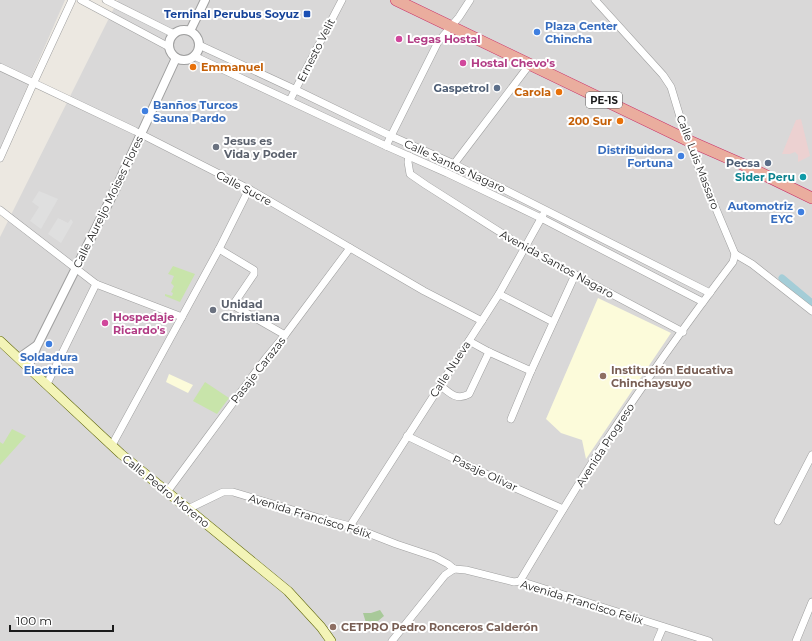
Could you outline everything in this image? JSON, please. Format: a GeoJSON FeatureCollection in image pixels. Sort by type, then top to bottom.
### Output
{"type":"FeatureCollection","features":[{"type":"Feature","properties":{"kind":"highway","name":"PE-1S"},"geometry":{"type":"LineString","coordinates":[[396,0],[687,140],[744,165],[812,198]]}},
{"type":"Feature","properties":{"kind":"main road","name":"Calle Pedro Moreno"},"geometry":{"type":"LineString","coordinates":[[0,341],[112,445],[288,591],[321,627],[331,641]]}},
{"type":"Feature","properties":{"kind":"street"},"geometry":{"type":"LineString","coordinates":[[0,158],[72,0]]}},
{"type":"Feature","properties":{"kind":"street"},"geometry":{"type":"LineString","coordinates":[[81,0],[169,47]]}},
{"type":"Feature","properties":{"kind":"street"},"geometry":{"type":"LineString","coordinates":[[106,0],[174,34]]}},
{"type":"Feature","properties":{"kind":"street"},"geometry":{"type":"LineString","coordinates":[[190,31],[205,0]]}},
{"type":"Feature","properties":{"kind":"street","name":"Ernesto Velit"},"geometry":{"type":"LineString","coordinates":[[290,100],[342,0]]}},
{"type":"Feature","properties":{"kind":"street"},"geometry":{"type":"LineString","coordinates":[[386,146],[438,42],[470,0]]}},
{"type":"Feature","properties":{"kind":"street","name":"Calle Luis Massaro"},"geometry":{"type":"LineString","coordinates":[[598,1],[663,75],[671,87],[687,140],[735,254]]}},
{"type":"Feature","properties":{"kind":"street"},"geometry":{"type":"LineString","coordinates":[[183,30],[190,31],[195,36],[198,49],[194,56],[187,60],[176,58],[172,54],[169,47],[170,38],[174,34],[183,30]]}},
{"type":"Feature","properties":{"kind":"street","name":"Calle Santos Nagaro"},"geometry":{"type":"LineString","coordinates":[[198,44],[391,136],[454,164],[710,293]]}},
{"type":"Feature","properties":{"kind":"street","name":"Calle Santos Nagaro"},"geometry":{"type":"LineString","coordinates":[[194,56],[541,218],[703,302]]}},
{"type":"Feature","properties":{"kind":"street","name":"Calle Aureljo Moises Flores"},"geometry":{"type":"LineString","coordinates":[[28,367],[117,186],[176,58]]}},
{"type":"Feature","properties":{"kind":"street"},"geometry":{"type":"LineString","coordinates":[[454,164],[530,64]]}},
{"type":"Feature","properties":{"kind":"street","name":"Calle Sucre"},"geometry":{"type":"LineString","coordinates":[[0,67],[140,134],[249,189],[424,291],[482,320]]}},
{"type":"Feature","properties":{"kind":"street","name":"Avenida Santos Nagaro"},"geometry":{"type":"LineString","coordinates":[[409,156],[408,162],[410,174],[426,185],[525,248],[682,332]]}},
{"type":"Feature","properties":{"kind":"street"},"geometry":{"type":"LineString","coordinates":[[112,445],[219,250],[249,189]]}},
{"type":"Feature","properties":{"kind":"street","name":"Calle Nueva"},"geometry":{"type":"LineString","coordinates":[[350,526],[499,294],[545,209]]}},
{"type":"Feature","properties":{"kind":"street"},"geometry":{"type":"LineString","coordinates":[[0,210],[96,284],[182,317]]}},
{"type":"Feature","properties":{"kind":"street","name":"Pasaje Carazas"},"geometry":{"type":"LineString","coordinates":[[167,492],[350,248]]}},
{"type":"Feature","properties":{"kind":"street"},"geometry":{"type":"LineString","coordinates":[[219,250],[254,270],[254,274],[235,302],[236,307],[285,336]]}},
{"type":"Feature","properties":{"kind":"street"},"geometry":{"type":"LineString","coordinates":[[735,254],[752,264],[812,311]]}},
{"type":"Feature","properties":{"kind":"street","name":"Avenida Progreso"},"geometry":{"type":"LineString","coordinates":[[520,581],[563,509],[607,440],[703,302],[733,262],[735,254]]}},
{"type":"Feature","properties":{"kind":"street"},"geometry":{"type":"LineString","coordinates":[[511,420],[531,371],[575,275]]}},
{"type":"Feature","properties":{"kind":"street"},"geometry":{"type":"LineString","coordinates":[[47,384],[96,284]]}},
{"type":"Feature","properties":{"kind":"street"},"geometry":{"type":"LineString","coordinates":[[499,294],[554,322]]}},
{"type":"Feature","properties":{"kind":"street"},"geometry":{"type":"LineString","coordinates":[[469,341],[531,371]]}},
{"type":"Feature","properties":{"kind":"street"},"geometry":{"type":"LineString","coordinates":[[19,358],[37,346]]}},
{"type":"Feature","properties":{"kind":"street"},"geometry":{"type":"LineString","coordinates":[[440,385],[454,396],[459,397],[469,394],[489,352]]}},
{"type":"Feature","properties":{"kind":"street","name":"Pasaje Olivar"},"geometry":{"type":"LineString","coordinates":[[407,436],[513,487],[563,509]]}},
{"type":"Feature","properties":{"kind":"street"},"geometry":{"type":"LineString","coordinates":[[778,521],[812,455]]}},
{"type":"Feature","properties":{"kind":"street","name":"Avenida Francisco Félix"},"geometry":{"type":"LineString","coordinates":[[188,509],[223,492],[233,492],[350,526],[435,557],[454,569]]}},
{"type":"Feature","properties":{"kind":"street"},"geometry":{"type":"LineString","coordinates":[[392,641],[444,575],[454,569]]}},
{"type":"Feature","properties":{"kind":"street","name":"Avenida Francisco Felix"},"geometry":{"type":"LineString","coordinates":[[454,569],[466,570],[514,582],[520,581],[708,641]]}},
{"type":"Feature","properties":{"kind":"street"},"geometry":{"type":"LineString","coordinates":[[796,641],[812,602]]}},
{"type":"Feature","properties":{"kind":"street"},"geometry":{"type":"LineString","coordinates":[[657,641],[663,626]]}},
{"type":"Feature","properties":{"kind":"shaded area"},"geometry":{"type":"Polygon","coordinates":[[[0,0],[65,0],[0,149],[0,0]]]}},
{"type":"Feature","properties":{"kind":"shaded area"},"geometry":{"type":"Polygon","coordinates":[[[118,0],[812,0],[812,641],[0,641],[0,237],[118,0]]]}},
{"type":"Feature","properties":{"kind":"shaded area"},"geometry":{"type":"Polygon","coordinates":[[[801,119],[810,156],[798,162],[798,155],[795,152],[790,154],[782,154],[796,120],[801,119]]]}},
{"type":"Feature","properties":{"kind":"shaded area"},"geometry":{"type":"Polygon","coordinates":[[[39,191],[58,199],[41,229],[30,221],[39,207],[32,202],[39,191]]]}},
{"type":"Feature","properties":{"kind":"shaded area"},"geometry":{"type":"Polygon","coordinates":[[[58,218],[68,223],[71,219],[73,222],[61,243],[48,234],[58,218]]]}},
{"type":"Feature","properties":{"kind":"shaded area","name":"Institución Educativa Chinchaysuyo"},"geometry":{"type":"Polygon","coordinates":[[[598,298],[671,333],[586,459],[582,440],[561,433],[546,419],[598,298]]]}},
{"type":"Feature","properties":{"kind":"shaded area"},"geometry":{"type":"Polygon","coordinates":[[[169,374],[193,385],[188,393],[166,382],[169,374]]]}},
{"type":"Feature","properties":{"kind":"green space"},"geometry":{"type":"Polygon","coordinates":[[[173,266],[195,274],[180,302],[165,296],[165,294],[172,296],[173,293],[171,292],[174,286],[171,283],[174,276],[168,274],[173,266]]]}},
{"type":"Feature","properties":{"kind":"green space"},"geometry":{"type":"Polygon","coordinates":[[[205,382],[229,398],[217,414],[193,401],[205,382]]]}},
{"type":"Feature","properties":{"kind":"green space"},"geometry":{"type":"Polygon","coordinates":[[[12,429],[26,436],[0,465],[0,442],[3,444],[12,429]]]}},
{"type":"Feature","properties":{"kind":"green space"},"geometry":{"type":"Polygon","coordinates":[[[380,610],[384,616],[372,626],[373,629],[367,626],[363,613],[371,613],[380,610]]]}},
{"type":"Feature","properties":{"kind":"waterway"},"geometry":{"type":"LineString","coordinates":[[782,278],[812,303]]}},
{"type":"Feature","properties":{"kind":"place","name":"Terninal Perubus Soyuz"},"geometry":{"type":"Point","coordinates":[307,14]}},
{"type":"Feature","properties":{"kind":"place","name":"Plaza Center Chincha"},"geometry":{"type":"Point","coordinates":[537,32]}},
{"type":"Feature","properties":{"kind":"place","name":"Legas Hostal"},"geometry":{"type":"Point","coordinates":[399,39]}},
{"type":"Feature","properties":{"kind":"place","name":"Hostal Chevo's"},"geometry":{"type":"Point","coordinates":[463,63]}},
{"type":"Feature","properties":{"kind":"place","name":"Emmanuel"},"geometry":{"type":"Point","coordinates":[193,67]}},
{"type":"Feature","properties":{"kind":"place","name":"Gaspetrol"},"geometry":{"type":"Point","coordinates":[497,88]}},
{"type":"Feature","properties":{"kind":"place","name":"Carola"},"geometry":{"type":"Point","coordinates":[559,92]}},
{"type":"Feature","properties":{"kind":"place","name":"Banños Turcos Sauna Pardo"},"geometry":{"type":"Point","coordinates":[145,111]}},
{"type":"Feature","properties":{"kind":"place","name":"200 Sur"},"geometry":{"type":"Point","coordinates":[620,121]}},
{"type":"Feature","properties":{"kind":"place","name":"Jesus es Vida y Poder"},"geometry":{"type":"Point","coordinates":[216,147]}},
{"type":"Feature","properties":{"kind":"place","name":"Distribuidora Fortuna"},"geometry":{"type":"Point","coordinates":[681,156]}},
{"type":"Feature","properties":{"kind":"place","name":"Pecsa"},"geometry":{"type":"Point","coordinates":[768,163]}},
{"type":"Feature","properties":{"kind":"place","name":"Sider Peru"},"geometry":{"type":"Point","coordinates":[803,177]}},
{"type":"Feature","properties":{"kind":"place","name":"Automotriz EYC"},"geometry":{"type":"Point","coordinates":[801,212]}},
{"type":"Feature","properties":{"kind":"place","name":"Unidad Christiana"},"geometry":{"type":"Point","coordinates":[213,310]}},
{"type":"Feature","properties":{"kind":"place","name":"Hospedaje Ricardo's"},"geometry":{"type":"Point","coordinates":[105,323]}},
{"type":"Feature","properties":{"kind":"place","name":"Soldadura Electrica"},"geometry":{"type":"Point","coordinates":[49,344]}},
{"type":"Feature","properties":{"kind":"place","name":"Institución Educativa Chinchaysuyo"},"geometry":{"type":"Point","coordinates":[603,376]}},
{"type":"Feature","properties":{"kind":"place","name":"CETPRO Pedro Ronceros Calderón"},"geometry":{"type":"Point","coordinates":[333,627]}}]}
